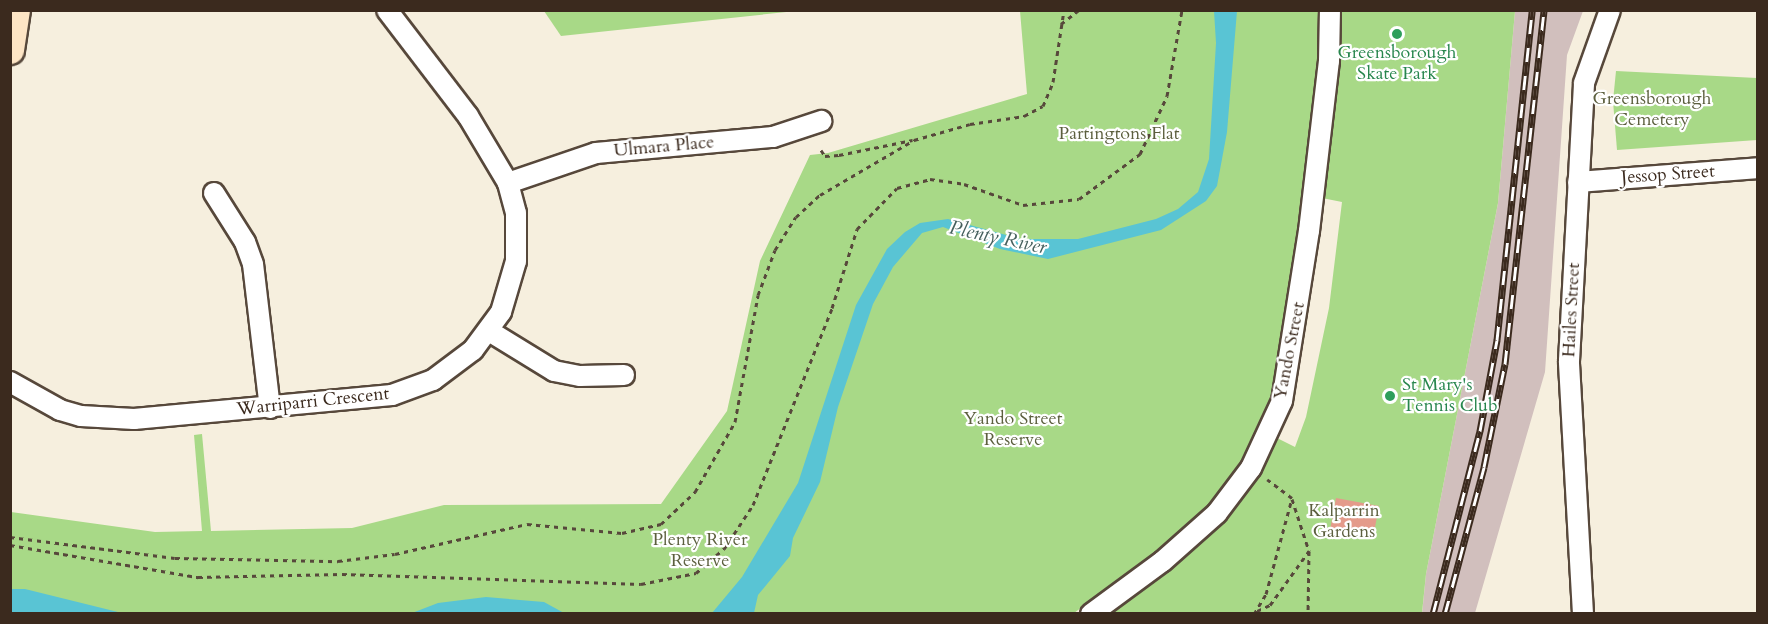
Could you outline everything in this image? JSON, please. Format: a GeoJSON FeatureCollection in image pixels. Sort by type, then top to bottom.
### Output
{"type":"FeatureCollection","features":[{"type":"Feature","properties":{"kind":"street"},"geometry":{"type":"LineString","coordinates":[[10,50],[16,10]]}},
{"type":"Feature","properties":{"kind":"street","name":"Warriparri Crescent"},"geometry":{"type":"LineString","coordinates":[[10,382],[39,402],[81,416],[134,419],[371,398],[412,389],[455,366],[489,331],[510,289],[516,261],[516,213],[508,183],[468,116],[387,10]]}},
{"type":"Feature","properties":{"kind":"street","name":"Yando Street"},"geometry":{"type":"LineString","coordinates":[[1091,614],[1194,537],[1251,468],[1282,401],[1289,374],[1323,119],[1330,10]]}},
{"type":"Feature","properties":{"kind":"street","name":"Hailes Street"},"geometry":{"type":"LineString","coordinates":[[1583,614],[1568,388],[1584,83],[1610,10]]}},
{"type":"Feature","properties":{"kind":"street","name":"Ulmara Place"},"geometry":{"type":"LineString","coordinates":[[508,183],[596,153],[773,137],[821,121]]}},
{"type":"Feature","properties":{"kind":"street","name":"Jessop Street"},"geometry":{"type":"LineString","coordinates":[[1578,182],[1758,168]]}},
{"type":"Feature","properties":{"kind":"street"},"geometry":{"type":"LineString","coordinates":[[214,193],[245,242],[253,264],[270,408]]}},
{"type":"Feature","properties":{"kind":"street"},"geometry":{"type":"LineString","coordinates":[[489,331],[554,371],[580,376],[624,375]]}},
{"type":"Feature","properties":{"kind":"path"},"geometry":{"type":"LineString","coordinates":[[821,150],[825,156],[914,140],[970,123],[1024,116],[1043,106],[1053,82],[1064,10]]}},
{"type":"Feature","properties":{"kind":"path"},"geometry":{"type":"LineString","coordinates":[[1060,25],[1079,10]]}},
{"type":"Feature","properties":{"kind":"path"},"geometry":{"type":"LineString","coordinates":[[10,545],[198,577],[342,574],[641,585],[696,573],[724,549],[753,505],[832,308],[857,229],[897,188],[930,179],[964,184],[1023,205],[1079,199],[1140,154],[1167,96],[1182,10]]}},
{"type":"Feature","properties":{"kind":"path"},"geometry":{"type":"LineString","coordinates":[[10,537],[175,558],[338,561],[395,554],[527,524],[622,533],[661,524],[695,492],[735,422],[758,295],[784,233],[820,195],[914,140]]}},
{"type":"Feature","properties":{"kind":"path"},"geometry":{"type":"LineString","coordinates":[[1251,468],[1292,498],[1309,551],[1309,613]]}},
{"type":"Feature","properties":{"kind":"path"},"geometry":{"type":"LineString","coordinates":[[1255,613],[1266,594],[1292,498]]}},
{"type":"Feature","properties":{"kind":"path"},"geometry":{"type":"LineString","coordinates":[[1255,613],[1270,605],[1309,551]]}},
{"type":"Feature","properties":{"kind":"shaded area"},"geometry":{"type":"Polygon","coordinates":[[[1515,11],[1583,11],[1567,55],[1545,372],[1475,613],[1422,614],[1426,574],[1498,203],[1515,11]]]}},
{"type":"Feature","properties":{"kind":"green space"},"geometry":{"type":"Polygon","coordinates":[[[544,11],[796,11],[561,36],[544,11]]]}},
{"type":"Feature","properties":{"kind":"green space"},"geometry":{"type":"Polygon","coordinates":[[[1020,11],[1321,11],[1322,54],[1301,222],[1278,380],[1270,408],[1247,458],[1207,511],[1167,546],[1074,613],[11,614],[11,512],[155,532],[202,531],[194,435],[202,434],[211,531],[352,528],[444,505],[661,504],[727,411],[760,261],[810,155],[828,153],[1027,94],[1020,11]]]}},
{"type":"Feature","properties":{"kind":"green space","name":"Kalparrin Gardens"},"geometry":{"type":"Polygon","coordinates":[[[1339,11],[1515,11],[1498,203],[1426,574],[1422,613],[1109,614],[1200,543],[1256,479],[1277,438],[1295,447],[1306,417],[1329,308],[1342,202],[1322,198],[1338,65],[1339,11]]]}},
{"type":"Feature","properties":{"kind":"green space","name":"Greensborough Cemetery"},"geometry":{"type":"Polygon","coordinates":[[[1616,71],[1757,78],[1757,140],[1617,150],[1613,101],[1616,71]]]}},
{"type":"Feature","properties":{"kind":"water","name":"Plenty River"},"geometry":{"type":"Polygon","coordinates":[[[1214,11],[1237,11],[1227,132],[1217,186],[1206,201],[1161,230],[1048,259],[1000,249],[943,227],[922,233],[893,267],[873,304],[838,407],[820,482],[793,538],[790,556],[758,595],[754,613],[712,613],[742,577],[798,483],[856,305],[887,249],[905,232],[920,223],[948,219],[1021,239],[1078,239],[1156,219],[1178,209],[1198,192],[1209,159],[1216,43],[1214,11]]]}},
{"type":"Feature","properties":{"kind":"water"},"geometry":{"type":"Polygon","coordinates":[[[11,589],[25,589],[122,613],[11,613],[11,589]]]}},
{"type":"Feature","properties":{"kind":"water"},"geometry":{"type":"Polygon","coordinates":[[[486,597],[544,602],[564,613],[412,613],[438,603],[486,597]]]}},
{"type":"Feature","properties":{"kind":"building"},"geometry":{"type":"Polygon","coordinates":[[[1336,498],[1379,506],[1373,538],[1330,530],[1336,498]]]}},
{"type":"Feature","properties":{"kind":"railway"},"geometry":{"type":"LineString","coordinates":[[1433,614],[1480,431],[1497,340],[1532,10]]}},
{"type":"Feature","properties":{"kind":"railway"},"geometry":{"type":"LineString","coordinates":[[1445,614],[1484,467],[1505,364],[1544,10]]}},
{"type":"Feature","properties":{"kind":"place","name":"Greensborough Skate Park"},"geometry":{"type":"Point","coordinates":[1397,34]}},
{"type":"Feature","properties":{"kind":"place","name":"St Mary's Tennis Club"},"geometry":{"type":"Point","coordinates":[1390,396]}},
{"type":"Feature","properties":{"kind":"park label","name":"Partingtons Flat"},"geometry":{"type":"Point","coordinates":[1119,134]}},
{"type":"Feature","properties":{"kind":"park label","name":"Yando Street Reserve"},"geometry":{"type":"Point","coordinates":[1013,430]}},
{"type":"Feature","properties":{"kind":"park label","name":"Plenty River Reserve"},"geometry":{"type":"Point","coordinates":[700,551]}}]}
